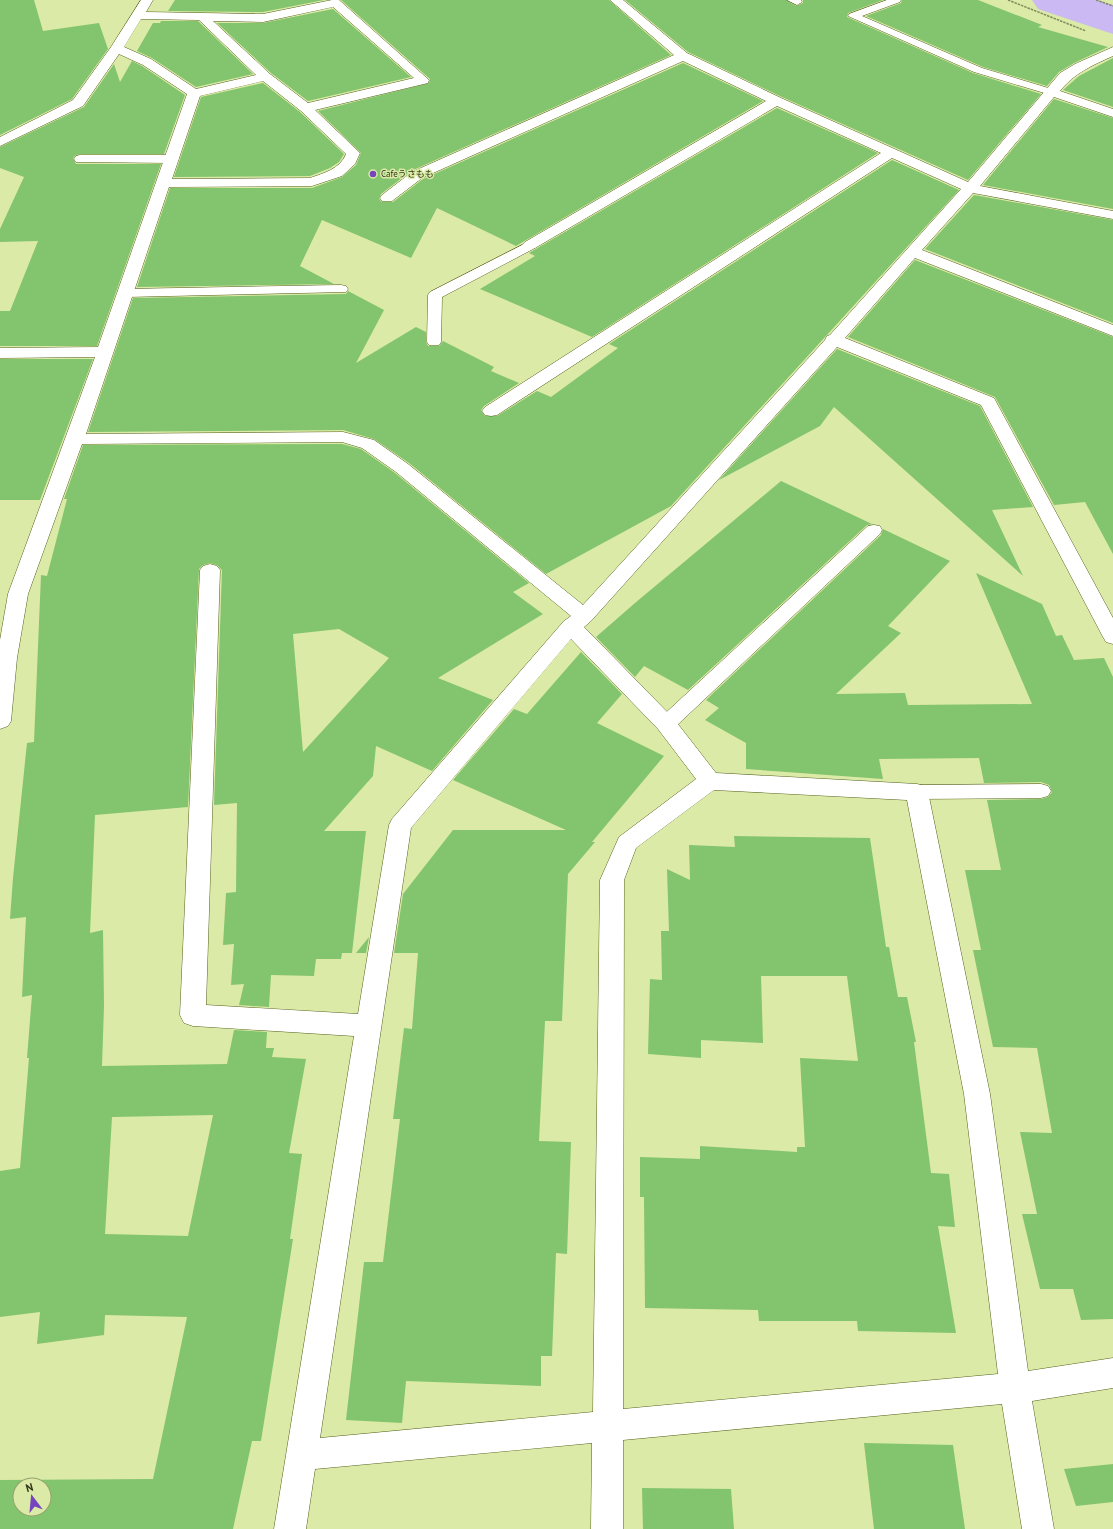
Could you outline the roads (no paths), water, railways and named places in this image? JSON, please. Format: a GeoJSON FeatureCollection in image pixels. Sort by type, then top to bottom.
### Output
{"type":"FeatureCollection","features":[{"type":"Feature","properties":{"kind":"street"},"geometry":{"type":"LineString","coordinates":[[0,142],[78,103],[117,48],[147,0]]}},
{"type":"Feature","properties":{"kind":"street"},"geometry":{"type":"LineString","coordinates":[[616,0],[682,56],[776,101],[970,188],[1113,216]]}},
{"type":"Feature","properties":{"kind":"street"},"geometry":{"type":"LineString","coordinates":[[139,15],[202,18],[263,18],[335,3],[423,80],[306,108]]}},
{"type":"Feature","properties":{"kind":"street"},"geometry":{"type":"LineString","coordinates":[[165,184],[312,182],[337,173],[350,161],[353,153],[306,108],[265,77],[202,18]]}},
{"type":"Feature","properties":{"kind":"street"},"geometry":{"type":"LineString","coordinates":[[117,48],[147,62],[194,93],[265,77]]}},
{"type":"Feature","properties":{"kind":"street"},"geometry":{"type":"LineString","coordinates":[[290,1529],[400,825],[578,621],[745,440],[833,339],[970,188],[1065,76],[1079,67],[1113,50]]}},
{"type":"Feature","properties":{"kind":"street"},"geometry":{"type":"LineString","coordinates":[[387,198],[417,175],[682,56]]}},
{"type":"Feature","properties":{"kind":"street"},"geometry":{"type":"LineString","coordinates":[[1051,92],[1113,112]]}},
{"type":"Feature","properties":{"kind":"street"},"geometry":{"type":"LineString","coordinates":[[0,721],[4,658],[18,594],[75,439],[165,184],[194,93]]}},
{"type":"Feature","properties":{"kind":"street"},"geometry":{"type":"LineString","coordinates":[[530,245],[776,101]]}},
{"type":"Feature","properties":{"kind":"street"},"geometry":{"type":"LineString","coordinates":[[491,411],[891,153]]}},
{"type":"Feature","properties":{"kind":"street"},"geometry":{"type":"LineString","coordinates":[[913,252],[1113,331]]}},
{"type":"Feature","properties":{"kind":"street"},"geometry":{"type":"LineString","coordinates":[[833,339],[988,402],[1113,637]]}},
{"type":"Feature","properties":{"kind":"street"},"geometry":{"type":"LineString","coordinates":[[0,353],[105,352]]}},
{"type":"Feature","properties":{"kind":"street"},"geometry":{"type":"LineString","coordinates":[[75,439],[343,437],[368,444],[402,468],[578,621],[666,724],[710,780]]}},
{"type":"Feature","properties":{"kind":"street"},"geometry":{"type":"LineString","coordinates":[[210,570],[192,1015],[368,1026]]}},
{"type":"Feature","properties":{"kind":"street"},"geometry":{"type":"LineString","coordinates":[[607,1529],[612,880],[627,843],[710,780],[917,792],[977,1094],[1015,1388],[1038,1529]]}},
{"type":"Feature","properties":{"kind":"street"},"geometry":{"type":"LineString","coordinates":[[301,1455],[607,1425],[1015,1388],[1113,1373]]}},
{"type":"Feature","properties":{"kind":"lane"},"geometry":{"type":"LineString","coordinates":[[896,0],[853,16],[978,70],[1051,92]]}},
{"type":"Feature","properties":{"kind":"lane"},"geometry":{"type":"LineString","coordinates":[[80,159],[173,159]]}},
{"type":"Feature","properties":{"kind":"lane"},"geometry":{"type":"LineString","coordinates":[[434,342],[435,295],[530,245]]}},
{"type":"Feature","properties":{"kind":"lane"},"geometry":{"type":"LineString","coordinates":[[126,293],[341,289]]}},
{"type":"Feature","properties":{"kind":"lane"},"geometry":{"type":"LineString","coordinates":[[666,724],[874,530]]}},
{"type":"Feature","properties":{"kind":"lane"},"geometry":{"type":"LineString","coordinates":[[917,792],[1041,790]]}},
{"type":"Feature","properties":{"kind":"waterway"},"geometry":{"type":"LineString","coordinates":[[1054,0],[1113,20]]}},
{"type":"Feature","properties":{"kind":"place","name":"Cafeうさもも"},"geometry":{"type":"Point","coordinates":[373,174]}}]}
